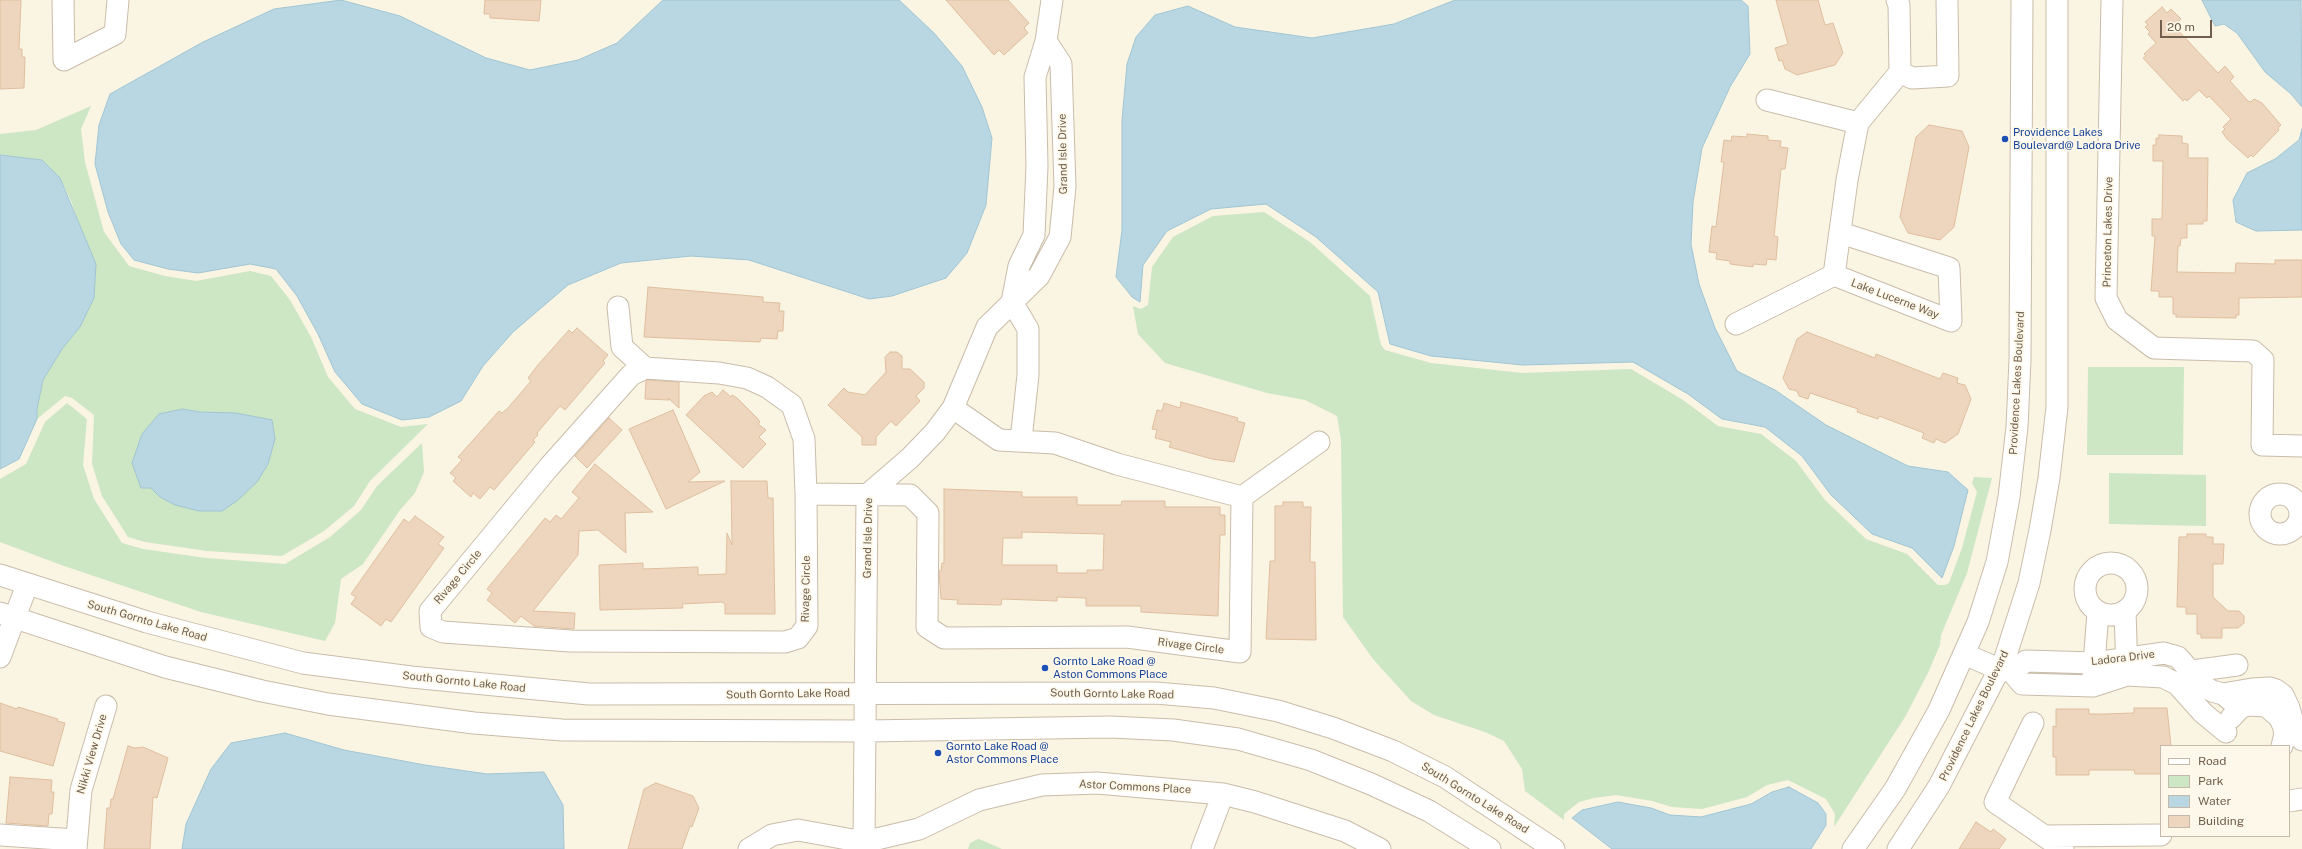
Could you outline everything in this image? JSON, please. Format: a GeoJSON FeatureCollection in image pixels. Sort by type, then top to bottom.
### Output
{"type":"FeatureCollection","features":[{"type":"Feature","properties":{"kind":"street"},"geometry":{"type":"LineString","coordinates":[[63,0],[64,60],[115,34],[118,0]]}},
{"type":"Feature","properties":{"kind":"street"},"geometry":{"type":"LineString","coordinates":[[1021,440],[1028,375],[1028,329],[1012,302],[1019,266],[1034,236],[1037,160],[1035,77],[1046,41],[1052,0]]}},
{"type":"Feature","properties":{"kind":"street"},"geometry":{"type":"LineString","coordinates":[[1736,324],[1834,275],[1841,233],[1847,180],[1858,123],[1900,72],[1899,5],[1897,0]]}},
{"type":"Feature","properties":{"kind":"street"},"geometry":{"type":"LineString","coordinates":[[1900,72],[1912,78],[1948,76],[1947,0]]}},
{"type":"Feature","properties":{"kind":"street","name":"Providence Lakes Boulevard"},"geometry":{"type":"LineString","coordinates":[[1853,849],[1898,782],[1939,710],[1978,622],[1997,562],[2009,497],[2017,427],[2020,360],[2022,0]]}},
{"type":"Feature","properties":{"kind":"street","name":"Providence Lakes Boulevard"},"geometry":{"type":"LineString","coordinates":[[1898,849],[1939,786],[2006,671],[2014,631],[2029,584],[2050,475],[2057,407],[2057,0]]}},
{"type":"Feature","properties":{"kind":"street","name":"Princeton Lakes Drive"},"geometry":{"type":"LineString","coordinates":[[2112,0],[2106,298],[2117,320],[2154,348],[2254,351],[2263,360],[2262,445],[2302,446]]}},
{"type":"Feature","properties":{"kind":"street","name":"Grand Isle Drive"},"geometry":{"type":"LineString","coordinates":[[866,731],[867,495],[910,458],[935,432],[953,408],[987,327],[1039,276],[1060,237],[1065,187],[1061,64],[1046,41]]}},
{"type":"Feature","properties":{"kind":"street"},"geometry":{"type":"LineString","coordinates":[[1767,100],[1858,123]]}},
{"type":"Feature","properties":{"kind":"street"},"geometry":{"type":"LineString","coordinates":[[1037,160],[1065,160]]}},
{"type":"Feature","properties":{"kind":"street","name":"Lake Lucerne Way"},"geometry":{"type":"LineString","coordinates":[[1834,275],[1951,321],[1949,268],[1841,233]]}},
{"type":"Feature","properties":{"kind":"street"},"geometry":{"type":"LineString","coordinates":[[618,307],[622,347],[645,368]]}},
{"type":"Feature","properties":{"kind":"street","name":"Rivage Circle"},"geometry":{"type":"LineString","coordinates":[[645,368],[719,373],[747,378],[767,387],[792,405],[804,439],[806,494],[807,626],[798,638],[785,642],[570,641],[443,632],[431,627],[430,611],[549,467],[631,375],[645,368]]}},
{"type":"Feature","properties":{"kind":"street"},"geometry":{"type":"LineString","coordinates":[[953,408],[1000,440],[1055,443],[1117,464],[1242,497],[1319,442]]}},
{"type":"Feature","properties":{"kind":"street","name":"Rivage Circle"},"geometry":{"type":"LineString","coordinates":[[806,494],[910,495],[928,513],[927,627],[944,638],[1127,638],[1240,652],[1242,497]]}},
{"type":"Feature","properties":{"kind":"street"},"geometry":{"type":"LineString","coordinates":[[2106,563],[2124,566],[2131,571],[2136,579],[2136,597],[2132,605],[2125,611],[2112,615],[2098,612],[2091,606],[2085,589],[2091,572],[2106,563]]}},
{"type":"Feature","properties":{"kind":"street","name":"South Gornto Lake Road"},"geometry":{"type":"LineString","coordinates":[[0,575],[27,585],[197,636],[304,663],[411,677],[589,694],[1156,693],[1214,698],[1278,711],[1333,728],[1393,751],[1445,777],[1554,849]]}},
{"type":"Feature","properties":{"kind":"street"},"geometry":{"type":"LineString","coordinates":[[0,657],[7,616],[27,585]]}},
{"type":"Feature","properties":{"kind":"street"},"geometry":{"type":"LineString","coordinates":[[2125,611],[2127,667]]}},
{"type":"Feature","properties":{"kind":"street"},"geometry":{"type":"LineString","coordinates":[[2098,612],[2095,686],[2186,694]]}},
{"type":"Feature","properties":{"kind":"street"},"geometry":{"type":"LineString","coordinates":[[7,616],[180,671],[328,704],[403,715],[562,730],[866,731],[1110,727],[1174,730],[1238,739],[1311,760],[1371,784],[1429,811],[1490,849]]}},
{"type":"Feature","properties":{"kind":"street","name":"Ladora Drive"},"geometry":{"type":"LineString","coordinates":[[1964,654],[2006,671],[2022,684],[2095,686],[2127,667],[2164,653],[2178,657],[2192,671],[2201,684],[2212,691],[2223,694],[2240,708]]}},
{"type":"Feature","properties":{"kind":"street","name":"Ladora Drive"},"geometry":{"type":"LineString","coordinates":[[2006,671],[2026,661],[2095,663],[2127,667],[2163,677],[2177,684],[2227,739]]}},
{"type":"Feature","properties":{"kind":"street"},"geometry":{"type":"LineString","coordinates":[[2192,671],[2237,666]]}},
{"type":"Feature","properties":{"kind":"street"},"geometry":{"type":"LineString","coordinates":[[2223,694],[2252,689],[2270,688],[2276,690],[2283,695],[2289,708],[2295,730],[2292,743]]}},
{"type":"Feature","properties":{"kind":"street"},"geometry":{"type":"LineString","coordinates":[[2227,739],[2233,715],[2240,708],[2257,704],[2273,711],[2283,725],[2292,743]]}},
{"type":"Feature","properties":{"kind":"street","name":"Nikki View Drive"},"geometry":{"type":"LineString","coordinates":[[76,845],[81,790],[106,706]]}},
{"type":"Feature","properties":{"kind":"street"},"geometry":{"type":"LineString","coordinates":[[2033,723],[1995,802],[2063,849]]}},
{"type":"Feature","properties":{"kind":"street"},"geometry":{"type":"LineString","coordinates":[[864,842],[866,731]]}},
{"type":"Feature","properties":{"kind":"street","name":"Astor Commons Place"},"geometry":{"type":"LineString","coordinates":[[749,849],[772,835],[798,830],[864,842],[919,829],[979,800],[1042,785],[1097,783],[1223,794],[1255,802],[1346,840],[1380,849]]}},
{"type":"Feature","properties":{"kind":"street"},"geometry":{"type":"LineString","coordinates":[[1202,849],[1223,794]]}},
{"type":"Feature","properties":{"kind":"street"},"geometry":{"type":"LineString","coordinates":[[2290,801],[2302,799]]}},
{"type":"Feature","properties":{"kind":"street"},"geometry":{"type":"LineString","coordinates":[[0,835],[76,845]]}},
{"type":"Feature","properties":{"kind":"street"},"geometry":{"type":"LineString","coordinates":[[2045,836],[2160,835]]}},
{"type":"Feature","properties":{"kind":"street"},"geometry":{"type":"LineString","coordinates":[[2150,849],[2165,837]]}},
{"type":"Feature","properties":{"kind":"green space"},"geometry":{"type":"Polygon","coordinates":[[[91,106],[81,129],[85,162],[104,232],[129,266],[165,276],[196,281],[250,271],[271,276],[290,300],[311,337],[328,377],[355,409],[401,427],[428,424],[370,481],[354,506],[324,531],[282,556],[207,551],[145,542],[128,537],[102,496],[92,464],[94,415],[72,398],[65,396],[37,419],[37,409],[43,380],[62,349],[80,327],[79,224],[71,201],[60,178],[42,160],[0,155],[0,134],[36,130],[91,106]],[[183,409],[151,488],[160,497],[236,413],[200,412],[183,409]]]}},
{"type":"Feature","properties":{"kind":"green space"},"geometry":{"type":"Polygon","coordinates":[[[1264,212],[1310,242],[1370,296],[1381,345],[1385,350],[1431,363],[1522,373],[1631,369],[1683,400],[1718,426],[1761,434],[1796,461],[1825,500],[1866,539],[1907,554],[1938,585],[1945,585],[1949,583],[1962,548],[1977,492],[1972,483],[1974,477],[1992,478],[1967,573],[1941,635],[1940,645],[1928,673],[1905,717],[1834,827],[1835,814],[1826,799],[1788,780],[1767,785],[1747,797],[1702,809],[1672,807],[1652,801],[1616,795],[1594,798],[1579,802],[1564,814],[1564,820],[1525,791],[1522,769],[1504,741],[1485,732],[1434,715],[1411,701],[1373,659],[1343,617],[1341,440],[1337,416],[1305,400],[1267,393],[1165,363],[1138,334],[1133,306],[1141,309],[1148,305],[1152,267],[1173,237],[1213,216],[1264,212]]]}},
{"type":"Feature","properties":{"kind":"green space"},"geometry":{"type":"Polygon","coordinates":[[[2088,367],[2184,367],[2183,455],[2087,455],[2088,367]]]}},
{"type":"Feature","properties":{"kind":"green space"},"geometry":{"type":"Polygon","coordinates":[[[67,403],[87,419],[83,465],[94,499],[122,543],[143,549],[206,558],[285,564],[330,537],[361,510],[377,486],[422,443],[424,472],[415,493],[400,510],[363,564],[341,579],[335,623],[325,641],[201,612],[64,566],[0,542],[0,479],[26,464],[45,422],[67,403]]]}},
{"type":"Feature","properties":{"kind":"green space"},"geometry":{"type":"Polygon","coordinates":[[[2109,473],[2206,475],[2206,526],[2109,524],[2109,473]]]}},
{"type":"Feature","properties":{"kind":"green space"},"geometry":{"type":"Polygon","coordinates":[[[978,839],[1002,849],[968,849],[970,843],[978,839]]]}},
{"type":"Feature","properties":{"kind":"water"},"geometry":{"type":"Polygon","coordinates":[[[341,0],[400,16],[486,58],[530,70],[578,60],[617,43],[663,0],[899,0],[934,33],[962,66],[982,107],[992,138],[986,205],[967,253],[946,278],[892,296],[869,299],[749,260],[691,256],[621,263],[568,285],[513,332],[483,366],[461,401],[429,417],[402,420],[362,404],[335,372],[318,334],[297,296],[276,269],[250,264],[198,273],[168,269],[134,260],[121,244],[108,212],[95,164],[99,125],[110,94],[203,42],[274,9],[341,0]]]}},
{"type":"Feature","properties":{"kind":"water"},"geometry":{"type":"Polygon","coordinates":[[[1455,0],[1741,0],[1748,6],[1750,54],[1730,87],[1702,148],[1693,202],[1691,244],[1699,284],[1715,328],[1737,371],[1775,390],[1826,425],[1908,466],[1948,472],[1968,490],[1954,546],[1942,578],[1912,548],[1872,534],[1831,495],[1802,456],[1765,427],[1722,419],[1688,394],[1633,362],[1523,365],[1431,356],[1390,344],[1378,292],[1316,237],[1266,204],[1211,209],[1167,231],[1143,265],[1140,302],[1132,297],[1116,277],[1122,230],[1122,120],[1127,64],[1136,37],[1155,15],[1188,6],[1235,27],[1312,38],[1394,24],[1455,0]]]}},
{"type":"Feature","properties":{"kind":"water"},"geometry":{"type":"Polygon","coordinates":[[[2202,0],[2301,0],[2302,107],[2291,94],[2265,72],[2237,33],[2224,24],[2215,26],[2202,0]]]}},
{"type":"Feature","properties":{"kind":"water"},"geometry":{"type":"Polygon","coordinates":[[[2302,129],[2302,230],[2256,231],[2236,222],[2233,200],[2247,173],[2275,159],[2299,140],[2302,129]]]}},
{"type":"Feature","properties":{"kind":"water"},"geometry":{"type":"Polygon","coordinates":[[[0,155],[42,160],[60,178],[96,264],[94,298],[80,327],[62,349],[43,380],[37,409],[37,419],[19,459],[0,469],[0,155]]]}},
{"type":"Feature","properties":{"kind":"water"},"geometry":{"type":"Polygon","coordinates":[[[183,409],[200,412],[236,413],[272,420],[275,439],[268,464],[257,482],[238,500],[222,511],[199,511],[175,505],[160,497],[151,488],[141,488],[132,463],[142,434],[159,414],[183,409]]]}},
{"type":"Feature","properties":{"kind":"water"},"geometry":{"type":"Polygon","coordinates":[[[285,733],[344,750],[425,765],[487,774],[544,772],[563,805],[564,849],[182,849],[186,824],[211,769],[231,743],[285,733]]]}},
{"type":"Feature","properties":{"kind":"water"},"geometry":{"type":"Polygon","coordinates":[[[1789,787],[1818,803],[1826,814],[1826,825],[1811,849],[1612,849],[1572,818],[1582,810],[1618,802],[1651,808],[1670,815],[1701,817],[1751,804],[1772,792],[1789,787]]]}},
{"type":"Feature","properties":{"kind":"building"},"geometry":{"type":"Polygon","coordinates":[[[0,0],[21,0],[19,49],[22,49],[22,57],[25,57],[24,88],[0,89],[0,0]]]}},
{"type":"Feature","properties":{"kind":"building"},"geometry":{"type":"Polygon","coordinates":[[[485,0],[541,0],[539,21],[490,18],[490,14],[484,14],[485,0]]]}},
{"type":"Feature","properties":{"kind":"building"},"geometry":{"type":"Polygon","coordinates":[[[946,0],[1008,0],[1029,23],[1024,28],[1028,33],[1004,55],[999,50],[994,55],[946,0]]]}},
{"type":"Feature","properties":{"kind":"building"},"geometry":{"type":"Polygon","coordinates":[[[1776,0],[1818,0],[1825,25],[1833,23],[1843,53],[1835,65],[1797,75],[1785,69],[1782,60],[1779,61],[1775,48],[1788,44],[1776,0]]]}},
{"type":"Feature","properties":{"kind":"building"},"geometry":{"type":"Polygon","coordinates":[[[2162,7],[2167,13],[2171,9],[2181,19],[2174,26],[2218,73],[2225,66],[2234,77],[2230,81],[2248,101],[2251,102],[2254,99],[2262,103],[2281,125],[2278,128],[2279,130],[2253,157],[2251,155],[2248,158],[2227,139],[2222,132],[2225,129],[2223,127],[2231,119],[2209,96],[2207,98],[2199,90],[2187,101],[2185,99],[2183,101],[2143,58],[2146,56],[2144,54],[2156,43],[2148,34],[2150,32],[2145,27],[2148,25],[2145,22],[2162,7]]]}},
{"type":"Feature","properties":{"kind":"building"},"geometry":{"type":"Polygon","coordinates":[[[1929,125],[1962,131],[1969,147],[1954,227],[1940,240],[1908,233],[1900,217],[1916,137],[1929,125]]]}},
{"type":"Feature","properties":{"kind":"building"},"geometry":{"type":"Polygon","coordinates":[[[1747,134],[1768,136],[1768,140],[1781,141],[1780,147],[1788,148],[1785,169],[1781,169],[1774,236],[1778,237],[1776,260],[1767,259],[1766,265],[1753,264],[1753,267],[1730,264],[1730,261],[1716,259],[1717,253],[1709,252],[1712,226],[1716,227],[1724,162],[1721,162],[1724,140],[1731,141],[1732,136],[1747,137],[1747,134]]]}},
{"type":"Feature","properties":{"kind":"building"},"geometry":{"type":"Polygon","coordinates":[[[2159,135],[2182,136],[2182,143],[2188,144],[2188,158],[2208,158],[2207,221],[2203,221],[2203,224],[2187,224],[2187,238],[2181,238],[2180,246],[2178,246],[2177,272],[2235,273],[2236,263],[2275,264],[2275,260],[2302,260],[2302,297],[2239,298],[2239,315],[2236,315],[2236,318],[2176,317],[2176,314],[2173,314],[2173,297],[2159,297],[2159,291],[2151,291],[2155,236],[2152,236],[2152,219],[2162,219],[2163,161],[2153,161],[2153,145],[2156,145],[2156,138],[2159,138],[2159,135]]]}},
{"type":"Feature","properties":{"kind":"building"},"geometry":{"type":"Polygon","coordinates":[[[648,287],[763,297],[763,302],[780,303],[779,311],[784,311],[783,331],[778,331],[777,339],[761,338],[760,342],[644,337],[648,287]]]}},
{"type":"Feature","properties":{"kind":"building"},"geometry":{"type":"Polygon","coordinates":[[[577,328],[608,355],[603,361],[605,363],[565,410],[560,406],[537,433],[538,435],[533,440],[535,442],[494,490],[490,487],[480,499],[473,493],[471,497],[453,481],[456,478],[450,473],[462,460],[458,457],[499,411],[502,413],[508,408],[531,381],[528,378],[537,366],[569,330],[572,333],[577,328]]]}},
{"type":"Feature","properties":{"kind":"building"},"geometry":{"type":"Polygon","coordinates":[[[1807,332],[1875,358],[1876,354],[1940,379],[1943,373],[1958,378],[1957,383],[1965,385],[1971,399],[1958,434],[1945,443],[1936,439],[1934,443],[1922,438],[1924,433],[1879,416],[1878,419],[1857,412],[1858,409],[1810,393],[1808,399],[1799,396],[1797,391],[1789,389],[1783,378],[1797,339],[1807,332]]]}},
{"type":"Feature","properties":{"kind":"building"},"geometry":{"type":"Polygon","coordinates":[[[890,352],[897,352],[902,356],[902,369],[910,369],[924,382],[924,388],[916,396],[920,401],[896,426],[891,421],[876,437],[876,445],[862,445],[862,437],[828,405],[844,388],[848,392],[865,395],[886,372],[885,357],[890,352]]]}},
{"type":"Feature","properties":{"kind":"building"},"geometry":{"type":"Polygon","coordinates":[[[647,380],[679,382],[679,408],[668,398],[669,400],[645,399],[647,380]]]}},
{"type":"Feature","properties":{"kind":"building"},"geometry":{"type":"Polygon","coordinates":[[[723,390],[731,397],[732,395],[737,398],[757,418],[760,422],[758,424],[766,430],[759,437],[766,444],[743,468],[686,415],[704,396],[712,392],[717,397],[723,390]]]}},
{"type":"Feature","properties":{"kind":"building"},"geometry":{"type":"Polygon","coordinates":[[[1181,402],[1238,418],[1237,421],[1245,423],[1234,462],[1212,459],[1169,447],[1171,442],[1155,438],[1157,430],[1152,429],[1157,410],[1162,411],[1164,403],[1180,408],[1181,402]]]}},
{"type":"Feature","properties":{"kind":"building"},"geometry":{"type":"Polygon","coordinates":[[[673,410],[700,472],[688,482],[725,481],[666,509],[629,429],[673,410]]]}},
{"type":"Feature","properties":{"kind":"building"},"geometry":{"type":"Polygon","coordinates":[[[609,418],[622,430],[587,468],[575,456],[609,418]]]}},
{"type":"Feature","properties":{"kind":"building"},"geometry":{"type":"Polygon","coordinates":[[[595,464],[653,512],[625,513],[626,553],[598,530],[579,531],[578,555],[533,611],[575,613],[574,629],[534,626],[521,616],[515,623],[487,600],[492,593],[487,589],[545,518],[550,522],[556,515],[561,519],[579,498],[572,492],[595,464]]]}},
{"type":"Feature","properties":{"kind":"building"},"geometry":{"type":"Polygon","coordinates":[[[731,481],[767,481],[768,498],[773,498],[775,614],[725,614],[725,604],[722,602],[682,604],[683,608],[600,610],[599,565],[643,563],[643,569],[698,567],[698,575],[726,574],[727,533],[732,545],[731,481]]]}},
{"type":"Feature","properties":{"kind":"building"},"geometry":{"type":"Polygon","coordinates":[[[944,489],[1022,492],[1022,497],[1077,497],[1077,505],[1121,505],[1122,501],[1165,501],[1165,507],[1220,507],[1220,515],[1225,515],[1225,535],[1220,535],[1218,616],[1141,612],[1141,606],[1086,606],[1086,598],[1057,597],[1057,601],[1002,599],[1001,605],[957,604],[958,600],[941,599],[939,571],[941,571],[942,563],[944,563],[944,489]],[[1022,532],[1022,538],[1003,538],[1002,565],[1057,565],[1057,573],[1087,573],[1087,570],[1103,570],[1104,534],[1022,532]]]}},
{"type":"Feature","properties":{"kind":"building"},"geometry":{"type":"Polygon","coordinates":[[[1283,502],[1303,502],[1303,507],[1311,507],[1310,562],[1315,562],[1316,640],[1266,639],[1270,561],[1275,561],[1275,506],[1283,506],[1283,502]]]}},
{"type":"Feature","properties":{"kind":"building"},"geometry":{"type":"Polygon","coordinates":[[[415,516],[444,537],[438,544],[444,548],[391,622],[386,619],[381,626],[351,604],[356,597],[351,594],[404,519],[409,523],[415,516]]]}},
{"type":"Feature","properties":{"kind":"building"},"geometry":{"type":"Polygon","coordinates":[[[2187,534],[2206,534],[2206,537],[2213,537],[2213,544],[2224,544],[2223,564],[2213,564],[2213,597],[2228,611],[2239,611],[2244,616],[2244,623],[2238,628],[2222,628],[2222,638],[2201,638],[2201,634],[2197,634],[2197,614],[2186,614],[2186,607],[2177,607],[2179,537],[2187,537],[2187,534]]]}},
{"type":"Feature","properties":{"kind":"building"},"geometry":{"type":"Polygon","coordinates":[[[0,703],[17,709],[18,707],[58,719],[57,721],[65,723],[53,766],[0,751],[0,703]]]}},
{"type":"Feature","properties":{"kind":"building"},"geometry":{"type":"Polygon","coordinates":[[[2134,708],[2167,708],[2171,745],[2160,745],[2160,774],[2135,774],[2134,770],[2089,770],[2089,775],[2056,775],[2056,757],[2053,757],[2053,726],[2056,727],[2056,709],[2089,709],[2089,714],[2134,713],[2134,708]]]}},
{"type":"Feature","properties":{"kind":"building"},"geometry":{"type":"Polygon","coordinates":[[[128,746],[135,748],[143,747],[168,758],[157,798],[153,797],[150,849],[104,849],[107,808],[110,808],[111,799],[113,799],[128,746]]]}},
{"type":"Feature","properties":{"kind":"building"},"geometry":{"type":"Polygon","coordinates":[[[10,777],[52,780],[51,792],[54,792],[52,814],[49,814],[48,826],[6,823],[10,777]]]}},
{"type":"Feature","properties":{"kind":"building"},"geometry":{"type":"Polygon","coordinates":[[[656,783],[693,796],[699,808],[692,827],[690,826],[682,849],[628,849],[644,789],[656,783]]]}},
{"type":"Feature","properties":{"kind":"building"},"geometry":{"type":"Polygon","coordinates":[[[1976,822],[1991,832],[1993,829],[2006,839],[1999,849],[1959,849],[1976,822]]]}},
{"type":"Feature","properties":{"kind":"place","name":"Providence Lakes Boulevard@ Ladora Drive"},"geometry":{"type":"Point","coordinates":[2005,139]}},
{"type":"Feature","properties":{"kind":"place","name":"Gornto Lake Road @ Aston Commons Place"},"geometry":{"type":"Point","coordinates":[1045,668]}},
{"type":"Feature","properties":{"kind":"place","name":"Gornto Lake Road @ Astor Commons Place"},"geometry":{"type":"Point","coordinates":[938,753]}}]}
